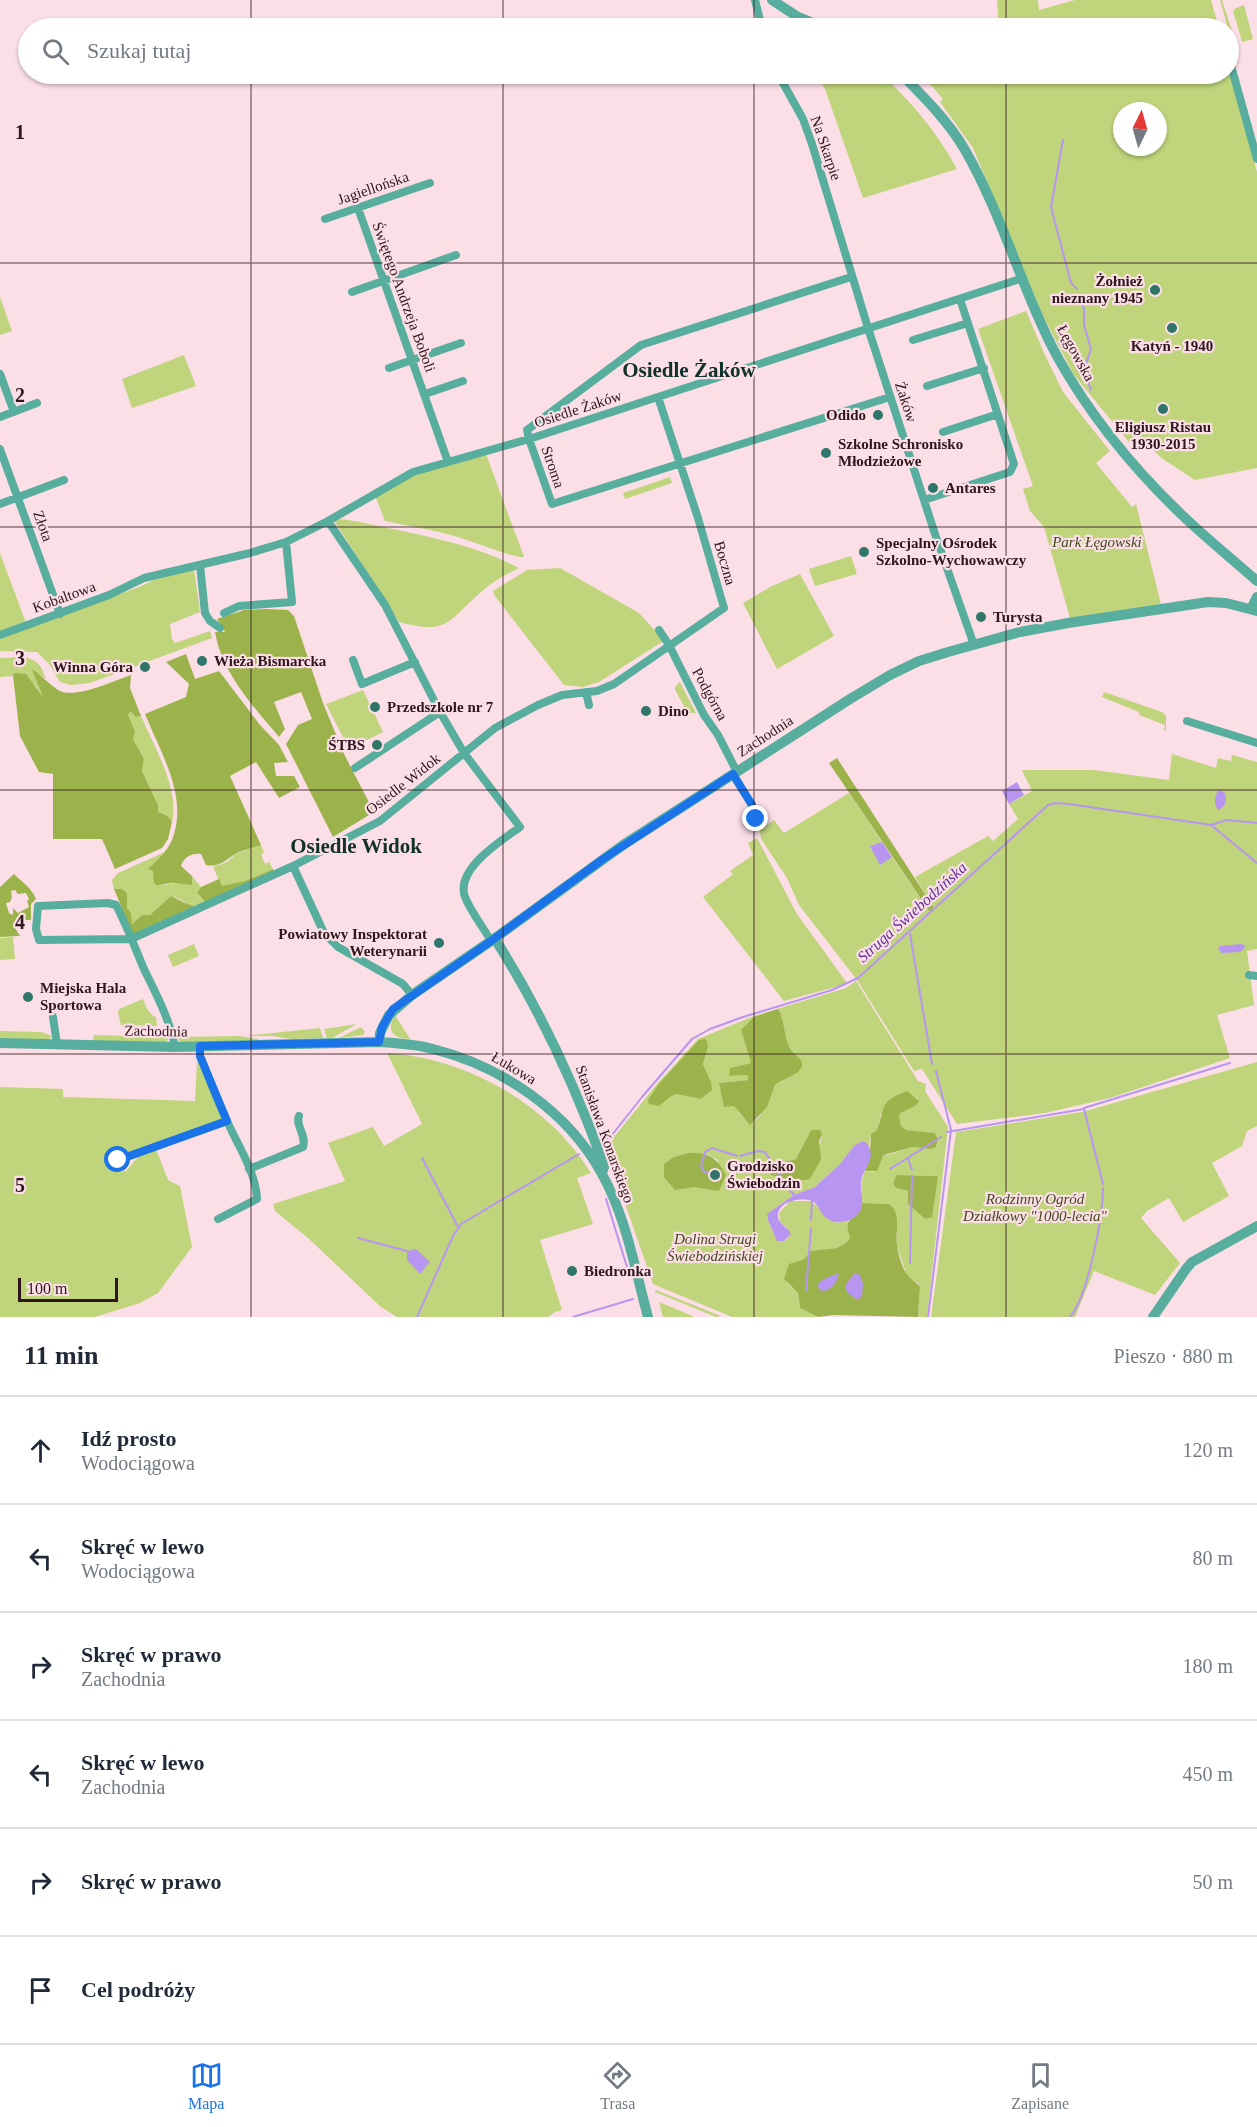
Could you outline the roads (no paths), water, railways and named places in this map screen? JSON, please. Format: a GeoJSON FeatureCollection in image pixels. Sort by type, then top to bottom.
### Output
{"type":"FeatureCollection","features":[{"type":"Feature","properties":{"kind":"street"},"geometry":{"type":"LineString","coordinates":[[755,0],[760,18]]}},
{"type":"Feature","properties":{"kind":"street"},"geometry":{"type":"LineString","coordinates":[[772,0],[800,18]]}},
{"type":"Feature","properties":{"kind":"street","name":"Na Skarpie"},"geometry":{"type":"LineString","coordinates":[[784,84],[803,119],[841,235]]}},
{"type":"Feature","properties":{"kind":"street","name":"Łęgowska"},"geometry":{"type":"LineString","coordinates":[[911,84],[942,117],[965,150],[988,196],[1057,356],[1068,376],[1104,426],[1164,497],[1255,579]]}},
{"type":"Feature","properties":{"kind":"street"},"geometry":{"type":"LineString","coordinates":[[1236,84],[1257,159]]}},
{"type":"Feature","properties":{"kind":"street","name":"Jagiellońska"},"geometry":{"type":"LineString","coordinates":[[325,219],[430,183]]}},
{"type":"Feature","properties":{"kind":"street","name":"Świętego Andrzeja Boboli"},"geometry":{"type":"LineString","coordinates":[[358,208],[448,462]]}},
{"type":"Feature","properties":{"kind":"street","name":"Żaków"},"geometry":{"type":"LineString","coordinates":[[841,235],[890,397],[974,645]]}},
{"type":"Feature","properties":{"kind":"street"},"geometry":{"type":"LineString","coordinates":[[352,292],[456,255]]}},
{"type":"Feature","properties":{"kind":"street","name":"Osiedle Żaków"},"geometry":{"type":"LineString","coordinates":[[852,277],[641,345],[527,430],[530,439],[1023,278]]}},
{"type":"Feature","properties":{"kind":"street"},"geometry":{"type":"LineString","coordinates":[[924,500],[1010,472],[1014,461],[960,299]]}},
{"type":"Feature","properties":{"kind":"street"},"geometry":{"type":"LineString","coordinates":[[913,340],[968,323]]}},
{"type":"Feature","properties":{"kind":"street"},"geometry":{"type":"LineString","coordinates":[[389,368],[460,343]]}},
{"type":"Feature","properties":{"kind":"street"},"geometry":{"type":"LineString","coordinates":[[927,386],[984,368]]}},
{"type":"Feature","properties":{"kind":"street"},"geometry":{"type":"LineString","coordinates":[[0,374],[14,412]]}},
{"type":"Feature","properties":{"kind":"street","name":"Świętego Andrzeja Boboli"},"geometry":{"type":"LineString","coordinates":[[425,394],[464,381]]}},
{"type":"Feature","properties":{"kind":"street"},"geometry":{"type":"LineString","coordinates":[[658,397],[680,464],[890,397]]}},
{"type":"Feature","properties":{"kind":"street"},"geometry":{"type":"LineString","coordinates":[[0,417],[37,403]]}},
{"type":"Feature","properties":{"kind":"street"},"geometry":{"type":"LineString","coordinates":[[943,432],[998,414]]}},
{"type":"Feature","properties":{"kind":"street","name":"Kobaltowa"},"geometry":{"type":"LineString","coordinates":[[0,635],[109,595],[136,581],[250,555],[286,542],[328,521],[413,472],[530,439]]}},
{"type":"Feature","properties":{"kind":"street","name":"Stroma"},"geometry":{"type":"LineString","coordinates":[[530,439],[552,504],[680,464]]}},
{"type":"Feature","properties":{"kind":"street","name":"Złota"},"geometry":{"type":"LineString","coordinates":[[0,449],[60,614]]}},
{"type":"Feature","properties":{"kind":"street","name":"Boczna"},"geometry":{"type":"LineString","coordinates":[[669,645],[724,608],[680,464]]}},
{"type":"Feature","properties":{"kind":"street"},"geometry":{"type":"LineString","coordinates":[[0,504],[64,480]]}},
{"type":"Feature","properties":{"kind":"street"},"geometry":{"type":"LineString","coordinates":[[328,521],[385,605],[440,712],[464,753],[520,827],[478,860],[468,874],[464,886],[464,896],[493,940]]}},
{"type":"Feature","properties":{"kind":"street"},"geometry":{"type":"LineString","coordinates":[[224,613],[239,604],[270,601],[292,602],[286,542]]}},
{"type":"Feature","properties":{"kind":"street"},"geometry":{"type":"LineString","coordinates":[[200,565],[207,617],[220,628]]}},
{"type":"Feature","properties":{"kind":"street"},"geometry":{"type":"LineString","coordinates":[[1254,610],[1257,597]]}},
{"type":"Feature","properties":{"kind":"street","name":"Zachodnia"},"geometry":{"type":"LineString","coordinates":[[0,1043],[175,1047],[379,1042],[380,1033],[389,1015],[412,995],[493,940],[603,859],[890,675],[920,661],[1048,626],[1208,602],[1226,603],[1254,610]]}},
{"type":"Feature","properties":{"kind":"street","name":"Podgórna"},"geometry":{"type":"LineString","coordinates":[[659,630],[669,645],[704,715],[718,735],[752,805],[756,819]]}},
{"type":"Feature","properties":{"kind":"street","name":"Osiedle Widok"},"geometry":{"type":"LineString","coordinates":[[175,1047],[165,1014],[131,939],[116,905],[110,903],[38,906],[36,929],[39,940],[131,939],[293,866],[380,821],[495,728],[549,700],[570,693],[604,689],[621,680],[669,645]]}},
{"type":"Feature","properties":{"kind":"street"},"geometry":{"type":"LineString","coordinates":[[353,660],[362,684],[415,662]]}},
{"type":"Feature","properties":{"kind":"street"},"geometry":{"type":"LineString","coordinates":[[586,692],[589,705]]}},
{"type":"Feature","properties":{"kind":"street"},"geometry":{"type":"LineString","coordinates":[[355,768],[440,712]]}},
{"type":"Feature","properties":{"kind":"street"},"geometry":{"type":"LineString","coordinates":[[1187,721],[1257,743]]}},
{"type":"Feature","properties":{"kind":"street"},"geometry":{"type":"LineString","coordinates":[[293,866],[324,933],[331,941],[403,984],[412,995]]}},
{"type":"Feature","properties":{"kind":"street","name":"Stanisława Konarskiego"},"geometry":{"type":"LineString","coordinates":[[493,940],[527,992],[563,1062],[602,1160],[604,1167],[602,1173],[619,1213],[648,1317]]}},
{"type":"Feature","properties":{"kind":"street"},"geometry":{"type":"LineString","coordinates":[[53,1017],[57,1044]]}},
{"type":"Feature","properties":{"kind":"street","name":"Łukowa"},"geometry":{"type":"LineString","coordinates":[[379,1042],[411,1044],[434,1049],[470,1061],[503,1076],[531,1095],[564,1124],[602,1173]]}},
{"type":"Feature","properties":{"kind":"street"},"geometry":{"type":"LineString","coordinates":[[200,1046],[200,1056],[254,1180],[257,1199],[218,1219]]}},
{"type":"Feature","properties":{"kind":"street"},"geometry":{"type":"LineString","coordinates":[[249,1169],[303,1147],[304,1140],[299,1116]]}},
{"type":"Feature","properties":{"kind":"street"},"geometry":{"type":"LineString","coordinates":[[118,1160],[227,1121]]}},
{"type":"Feature","properties":{"kind":"street"},"geometry":{"type":"LineString","coordinates":[[1153,1317],[1192,1262],[1257,1226]]}},
{"type":"Feature","properties":{"kind":"waterway"},"geometry":{"type":"LineString","coordinates":[[1063,140],[1051,207],[1071,283],[1077,289]]}},
{"type":"Feature","properties":{"kind":"waterway"},"geometry":{"type":"LineString","coordinates":[[1081,302],[1084,309],[1084,325],[1091,349],[1084,370],[1091,390]]}},
{"type":"Feature","properties":{"kind":"waterway","name":"Struga Świebodzińska"},"geometry":{"type":"LineString","coordinates":[[603,1142],[612,1135],[692,1039],[710,1029],[832,990],[858,978],[1048,805],[1069,804],[1211,825],[1257,863]]}},
{"type":"Feature","properties":{"kind":"waterway"},"geometry":{"type":"LineString","coordinates":[[1211,825],[1227,820],[1257,823]]}},
{"type":"Feature","properties":{"kind":"waterway"},"geometry":{"type":"LineString","coordinates":[[910,934],[932,1064]]}},
{"type":"Feature","properties":{"kind":"waterway"},"geometry":{"type":"LineString","coordinates":[[1084,1108],[1230,1063]]}},
{"type":"Feature","properties":{"kind":"waterway"},"geometry":{"type":"LineString","coordinates":[[928,1317],[951,1130],[936,1071]]}},
{"type":"Feature","properties":{"kind":"waterway"},"geometry":{"type":"LineString","coordinates":[[947,1132],[1084,1109],[1103,1184]]}},
{"type":"Feature","properties":{"kind":"waterway"},"geometry":{"type":"LineString","coordinates":[[890,1169],[941,1137]]}},
{"type":"Feature","properties":{"kind":"waterway"},"geometry":{"type":"LineString","coordinates":[[702,1163],[705,1152],[712,1148],[737,1156]]}},
{"type":"Feature","properties":{"kind":"waterway"},"geometry":{"type":"LineString","coordinates":[[740,1156],[758,1151],[765,1152],[788,1188]]}},
{"type":"Feature","properties":{"kind":"waterway","name":"Struga Świebodzińska"},"geometry":{"type":"LineString","coordinates":[[417,1317],[453,1236],[461,1224],[579,1154]]}},
{"type":"Feature","properties":{"kind":"waterway"},"geometry":{"type":"LineString","coordinates":[[422,1158],[458,1227]]}},
{"type":"Feature","properties":{"kind":"waterway"},"geometry":{"type":"LineString","coordinates":[[908,1158],[912,1170]]}},
{"type":"Feature","properties":{"kind":"waterway"},"geometry":{"type":"LineString","coordinates":[[701,1165],[704,1172],[709,1173]]}},
{"type":"Feature","properties":{"kind":"waterway"},"geometry":{"type":"LineString","coordinates":[[910,1263],[912,1176]]}},
{"type":"Feature","properties":{"kind":"waterway"},"geometry":{"type":"LineString","coordinates":[[788,1188],[794,1195]]}},
{"type":"Feature","properties":{"kind":"waterway"},"geometry":{"type":"LineString","coordinates":[[1070,1317],[1077,1307],[1088,1274],[1097,1236],[1103,1188]]}},
{"type":"Feature","properties":{"kind":"waterway"},"geometry":{"type":"LineString","coordinates":[[606,1199],[627,1267]]}},
{"type":"Feature","properties":{"kind":"waterway"},"geometry":{"type":"LineString","coordinates":[[811,1220],[812,1201]]}},
{"type":"Feature","properties":{"kind":"waterway"},"geometry":{"type":"LineString","coordinates":[[806,1290],[811,1228]]}},
{"type":"Feature","properties":{"kind":"waterway"},"geometry":{"type":"LineString","coordinates":[[358,1238],[407,1251]]}},
{"type":"Feature","properties":{"kind":"waterway"},"geometry":{"type":"LineString","coordinates":[[573,1317],[633,1299]]}},
{"type":"Feature","properties":{"kind":"place","name":"Żołnież nieznany 1945"},"geometry":{"type":"Point","coordinates":[1155,290]}},
{"type":"Feature","properties":{"kind":"place","name":"Katyń - 1940"},"geometry":{"type":"Point","coordinates":[1172,328]}},
{"type":"Feature","properties":{"kind":"place","name":"Eligiusz Ristau 1930-2015"},"geometry":{"type":"Point","coordinates":[1163,409]}},
{"type":"Feature","properties":{"kind":"place","name":"Odido"},"geometry":{"type":"Point","coordinates":[878,415]}},
{"type":"Feature","properties":{"kind":"place","name":"Szkolne Schronisko Młodzieżowe"},"geometry":{"type":"Point","coordinates":[826,453]}},
{"type":"Feature","properties":{"kind":"place","name":"Antares"},"geometry":{"type":"Point","coordinates":[933,488]}},
{"type":"Feature","properties":{"kind":"place","name":"Specjalny Ośrodek Szkolno-Wychowawczy"},"geometry":{"type":"Point","coordinates":[864,552]}},
{"type":"Feature","properties":{"kind":"place","name":"Turysta"},"geometry":{"type":"Point","coordinates":[981,617]}},
{"type":"Feature","properties":{"kind":"place","name":"Wieża Bismarcka"},"geometry":{"type":"Point","coordinates":[202,661]}},
{"type":"Feature","properties":{"kind":"place","name":"Winna Góra"},"geometry":{"type":"Point","coordinates":[145,667]}},
{"type":"Feature","properties":{"kind":"place","name":"Przedszkole nr 7"},"geometry":{"type":"Point","coordinates":[375,707]}},
{"type":"Feature","properties":{"kind":"place","name":"Dino"},"geometry":{"type":"Point","coordinates":[646,711]}},
{"type":"Feature","properties":{"kind":"place","name":"ŚTBS"},"geometry":{"type":"Point","coordinates":[377,745]}},
{"type":"Feature","properties":{"kind":"place","name":"Powiatowy Inspektorat Weterynarii"},"geometry":{"type":"Point","coordinates":[439,943]}},
{"type":"Feature","properties":{"kind":"place","name":"Miejska Hala Sportowa"},"geometry":{"type":"Point","coordinates":[28,997]}},
{"type":"Feature","properties":{"kind":"place","name":"Grodzisko Świebodzin"},"geometry":{"type":"Point","coordinates":[715,1175]}},
{"type":"Feature","properties":{"kind":"place","name":"Biedronka"},"geometry":{"type":"Point","coordinates":[572,1271]}},
{"type":"Feature","properties":{"kind":"district","name":"Osiedle Żaków"},"geometry":{"type":"Point","coordinates":[689,370]}},
{"type":"Feature","properties":{"kind":"district","name":"Osiedle Widok"},"geometry":{"type":"Point","coordinates":[356,846]}},
{"type":"Feature","properties":{"kind":"park label","name":"Park Łęgowski"},"geometry":{"type":"Point","coordinates":[1097,542]}},
{"type":"Feature","properties":{"kind":"park label","name":"Rodzinny Ogród Działkowy \"1000-lecia\""},"geometry":{"type":"Point","coordinates":[1035,1208]}},
{"type":"Feature","properties":{"kind":"park label","name":"Dolina Strugi Świebodzińskiej"},"geometry":{"type":"Point","coordinates":[715,1248]}}]}
